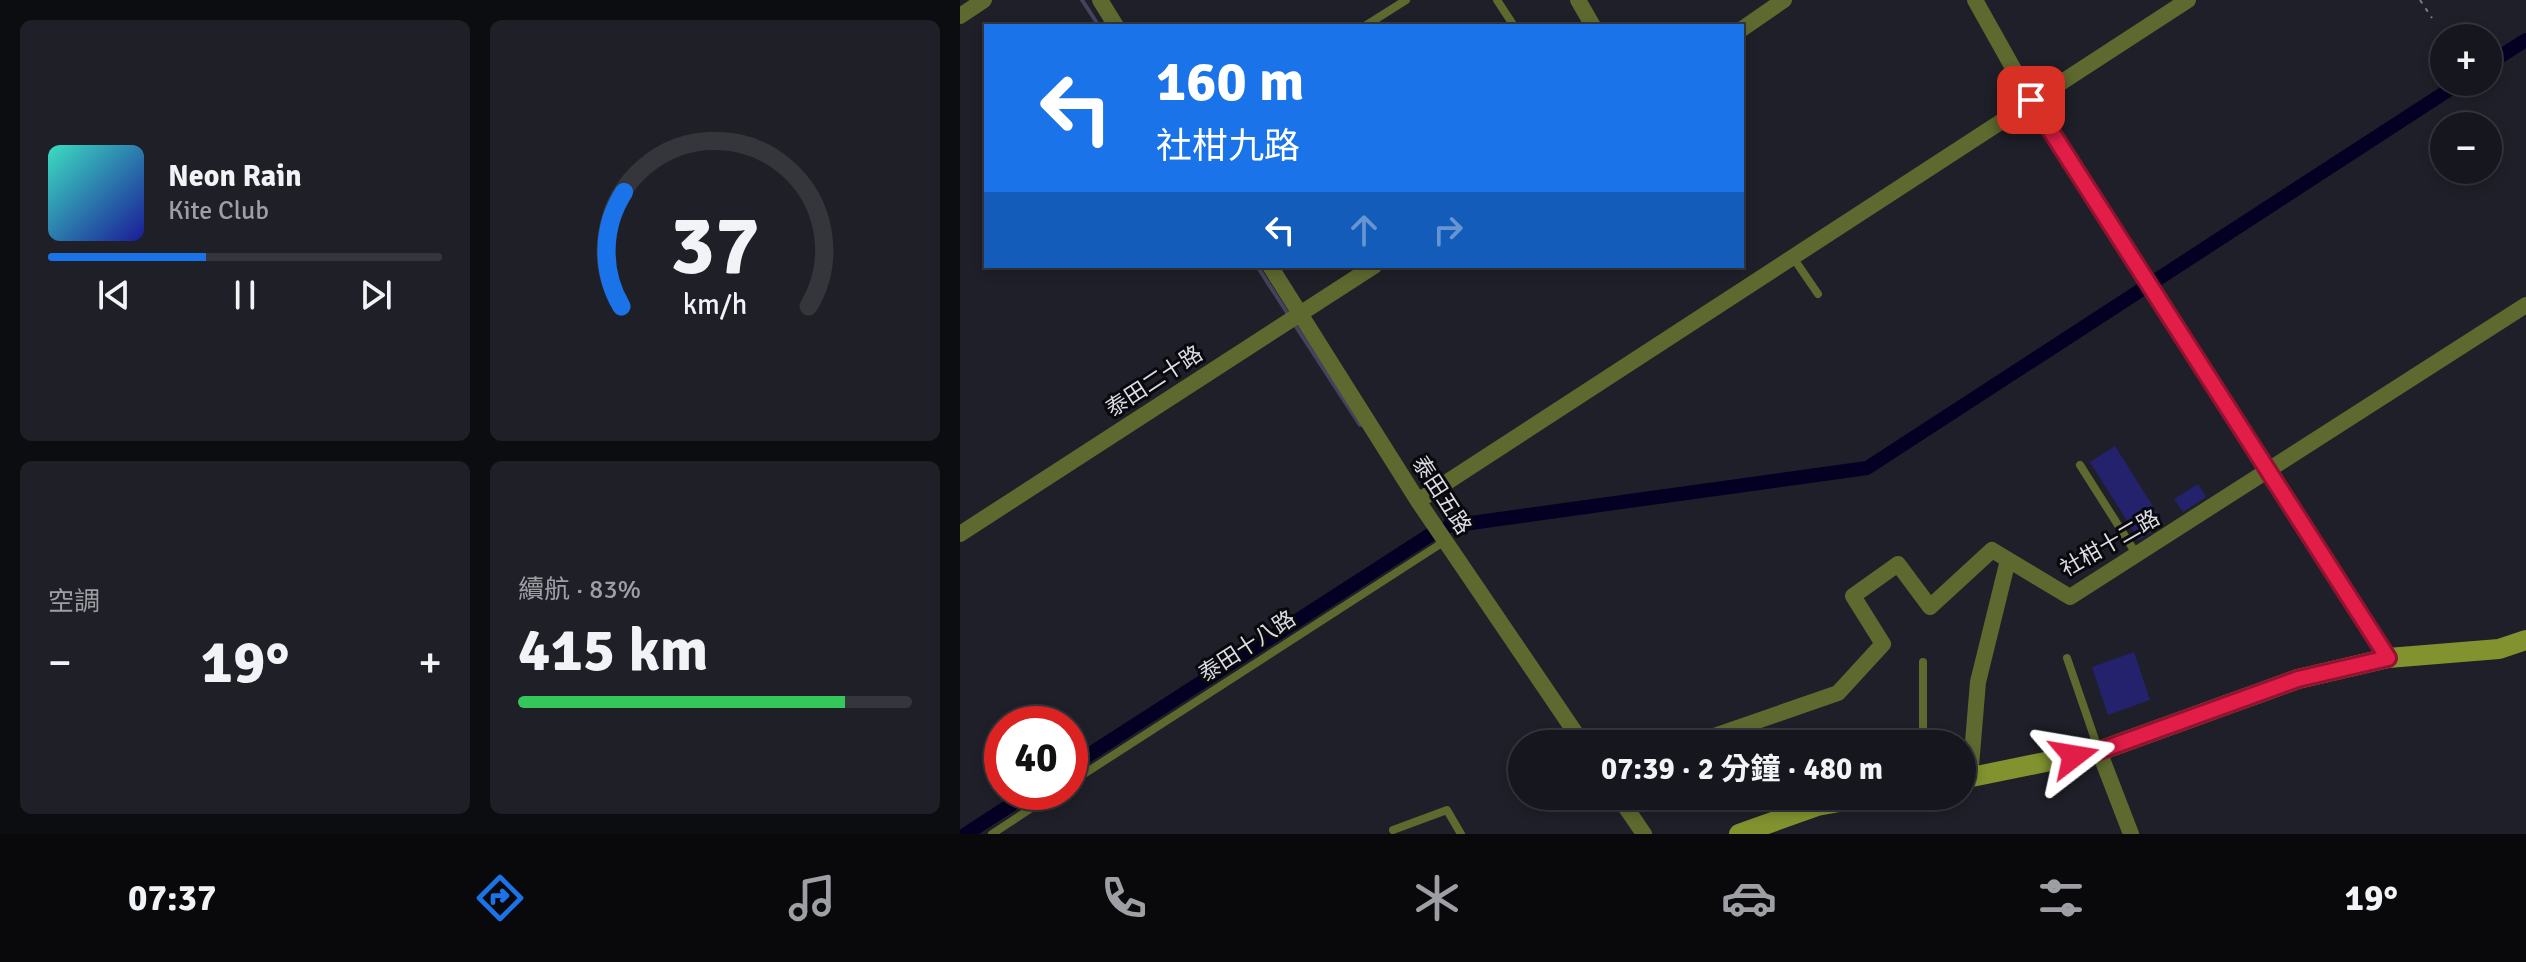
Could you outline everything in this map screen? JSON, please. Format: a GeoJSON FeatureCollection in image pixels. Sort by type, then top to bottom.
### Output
{"type":"FeatureCollection","features":[{"type":"Feature","properties":{"kind":"street"},"geometry":{"type":"LineString","coordinates":[[960,16],[984,0]]}},
{"type":"Feature","properties":{"kind":"street"},"geometry":{"type":"LineString","coordinates":[[1100,0],[1115,24]]}},
{"type":"Feature","properties":{"kind":"street"},"geometry":{"type":"LineString","coordinates":[[1578,0],[1592,24]]}},
{"type":"Feature","properties":{"kind":"street"},"geometry":{"type":"LineString","coordinates":[[1744,28],[1784,0]]}},
{"type":"Feature","properties":{"kind":"street"},"geometry":{"type":"LineString","coordinates":[[1975,0],[2031,100],[2388,658]]}},
{"type":"Feature","properties":{"kind":"street"},"geometry":{"type":"LineString","coordinates":[[1418,501],[2188,0]]}},
{"type":"Feature","properties":{"kind":"street","name":"泰田五路"},"geometry":{"type":"LineString","coordinates":[[1271,268],[1418,501],[1573,730]]}},
{"type":"Feature","properties":{"kind":"street","name":"泰田二十路"},"geometry":{"type":"LineString","coordinates":[[960,534],[1371,268]]}},
{"type":"Feature","properties":{"kind":"street","name":"社柑十二路"},"geometry":{"type":"LineString","coordinates":[[2008,560],[2070,597],[2526,305]]}},
{"type":"Feature","properties":{"kind":"street"},"geometry":{"type":"LineString","coordinates":[[1731,730],[1838,693],[1883,644],[1853,596],[1898,564],[1930,607],[1992,550],[2008,560],[1978,682],[1972,730]]}},
{"type":"Feature","properties":{"kind":"street"},"geometry":{"type":"LineString","coordinates":[[1976,776],[2099,751],[2298,679],[2388,658],[2499,649],[2526,640]]}},
{"type":"Feature","properties":{"kind":"street"},"geometry":{"type":"LineString","coordinates":[[2099,751],[2131,834]]}},
{"type":"Feature","properties":{"kind":"street"},"geometry":{"type":"LineString","coordinates":[[1628,810],[1644,834]]}},
{"type":"Feature","properties":{"kind":"street"},"geometry":{"type":"LineString","coordinates":[[1739,834],[1806,810]]}},
{"type":"Feature","properties":{"kind":"lane"},"geometry":{"type":"LineString","coordinates":[[1368,24],[1406,0]]}},
{"type":"Feature","properties":{"kind":"lane"},"geometry":{"type":"LineString","coordinates":[[1497,0],[1513,24]]}},
{"type":"Feature","properties":{"kind":"lane"},"geometry":{"type":"LineString","coordinates":[[1792,256],[1818,294]]}},
{"type":"Feature","properties":{"kind":"lane"},"geometry":{"type":"LineString","coordinates":[[2080,465],[2137,555]]}},
{"type":"Feature","properties":{"kind":"lane","name":"泰田十八路"},"geometry":{"type":"LineString","coordinates":[[1088,771],[1445,541]]}},
{"type":"Feature","properties":{"kind":"lane"},"geometry":{"type":"LineString","coordinates":[[2067,658],[2099,751]]}},
{"type":"Feature","properties":{"kind":"lane"},"geometry":{"type":"LineString","coordinates":[[1923,662],[1923,730]]}},
{"type":"Feature","properties":{"kind":"lane"},"geometry":{"type":"LineString","coordinates":[[992,834],[1029,810]]}},
{"type":"Feature","properties":{"kind":"lane"},"geometry":{"type":"LineString","coordinates":[[1393,830],[1447,810],[1461,834]]}},
{"type":"Feature","properties":{"kind":"path"},"geometry":{"type":"LineString","coordinates":[[2420,0],[2432,18]]}},
{"type":"Feature","properties":{"kind":"building"},"geometry":{"type":"Polygon","coordinates":[[[2115,446],[2164,524],[2139,540],[2090,462],[2115,446]]]}},
{"type":"Feature","properties":{"kind":"building"},"geometry":{"type":"Polygon","coordinates":[[[2198,484],[2206,497],[2183,512],[2174,499],[2198,484]]]}},
{"type":"Feature","properties":{"kind":"building"},"geometry":{"type":"Polygon","coordinates":[[[2134,652],[2150,700],[2108,715],[2092,667],[2134,652]]]}},
{"type":"Feature","properties":{"kind":"waterway"},"geometry":{"type":"LineString","coordinates":[[1082,0],[1098,24]]}},
{"type":"Feature","properties":{"kind":"waterway"},"geometry":{"type":"LineString","coordinates":[[2502,55],[2526,40]]}},
{"type":"Feature","properties":{"kind":"waterway"},"geometry":{"type":"LineString","coordinates":[[1449,526],[1867,468],[2439,96]]}},
{"type":"Feature","properties":{"kind":"waterway"},"geometry":{"type":"LineString","coordinates":[[1258,268],[1288,314]]}},
{"type":"Feature","properties":{"kind":"waterway"},"geometry":{"type":"LineString","coordinates":[[1293,322],[1360,425]]}},
{"type":"Feature","properties":{"kind":"waterway"},"geometry":{"type":"LineString","coordinates":[[1088,755],[1433,533]]}},
{"type":"Feature","properties":{"kind":"waterway"},"geometry":{"type":"LineString","coordinates":[[966,834],[1003,810]]}},
{"type":"Feature","properties":{"kind":"route"},"geometry":{"type":"LineString","coordinates":[[2031,100],[2388,658],[2298,679],[2099,751],[2074,756]]}}]}
